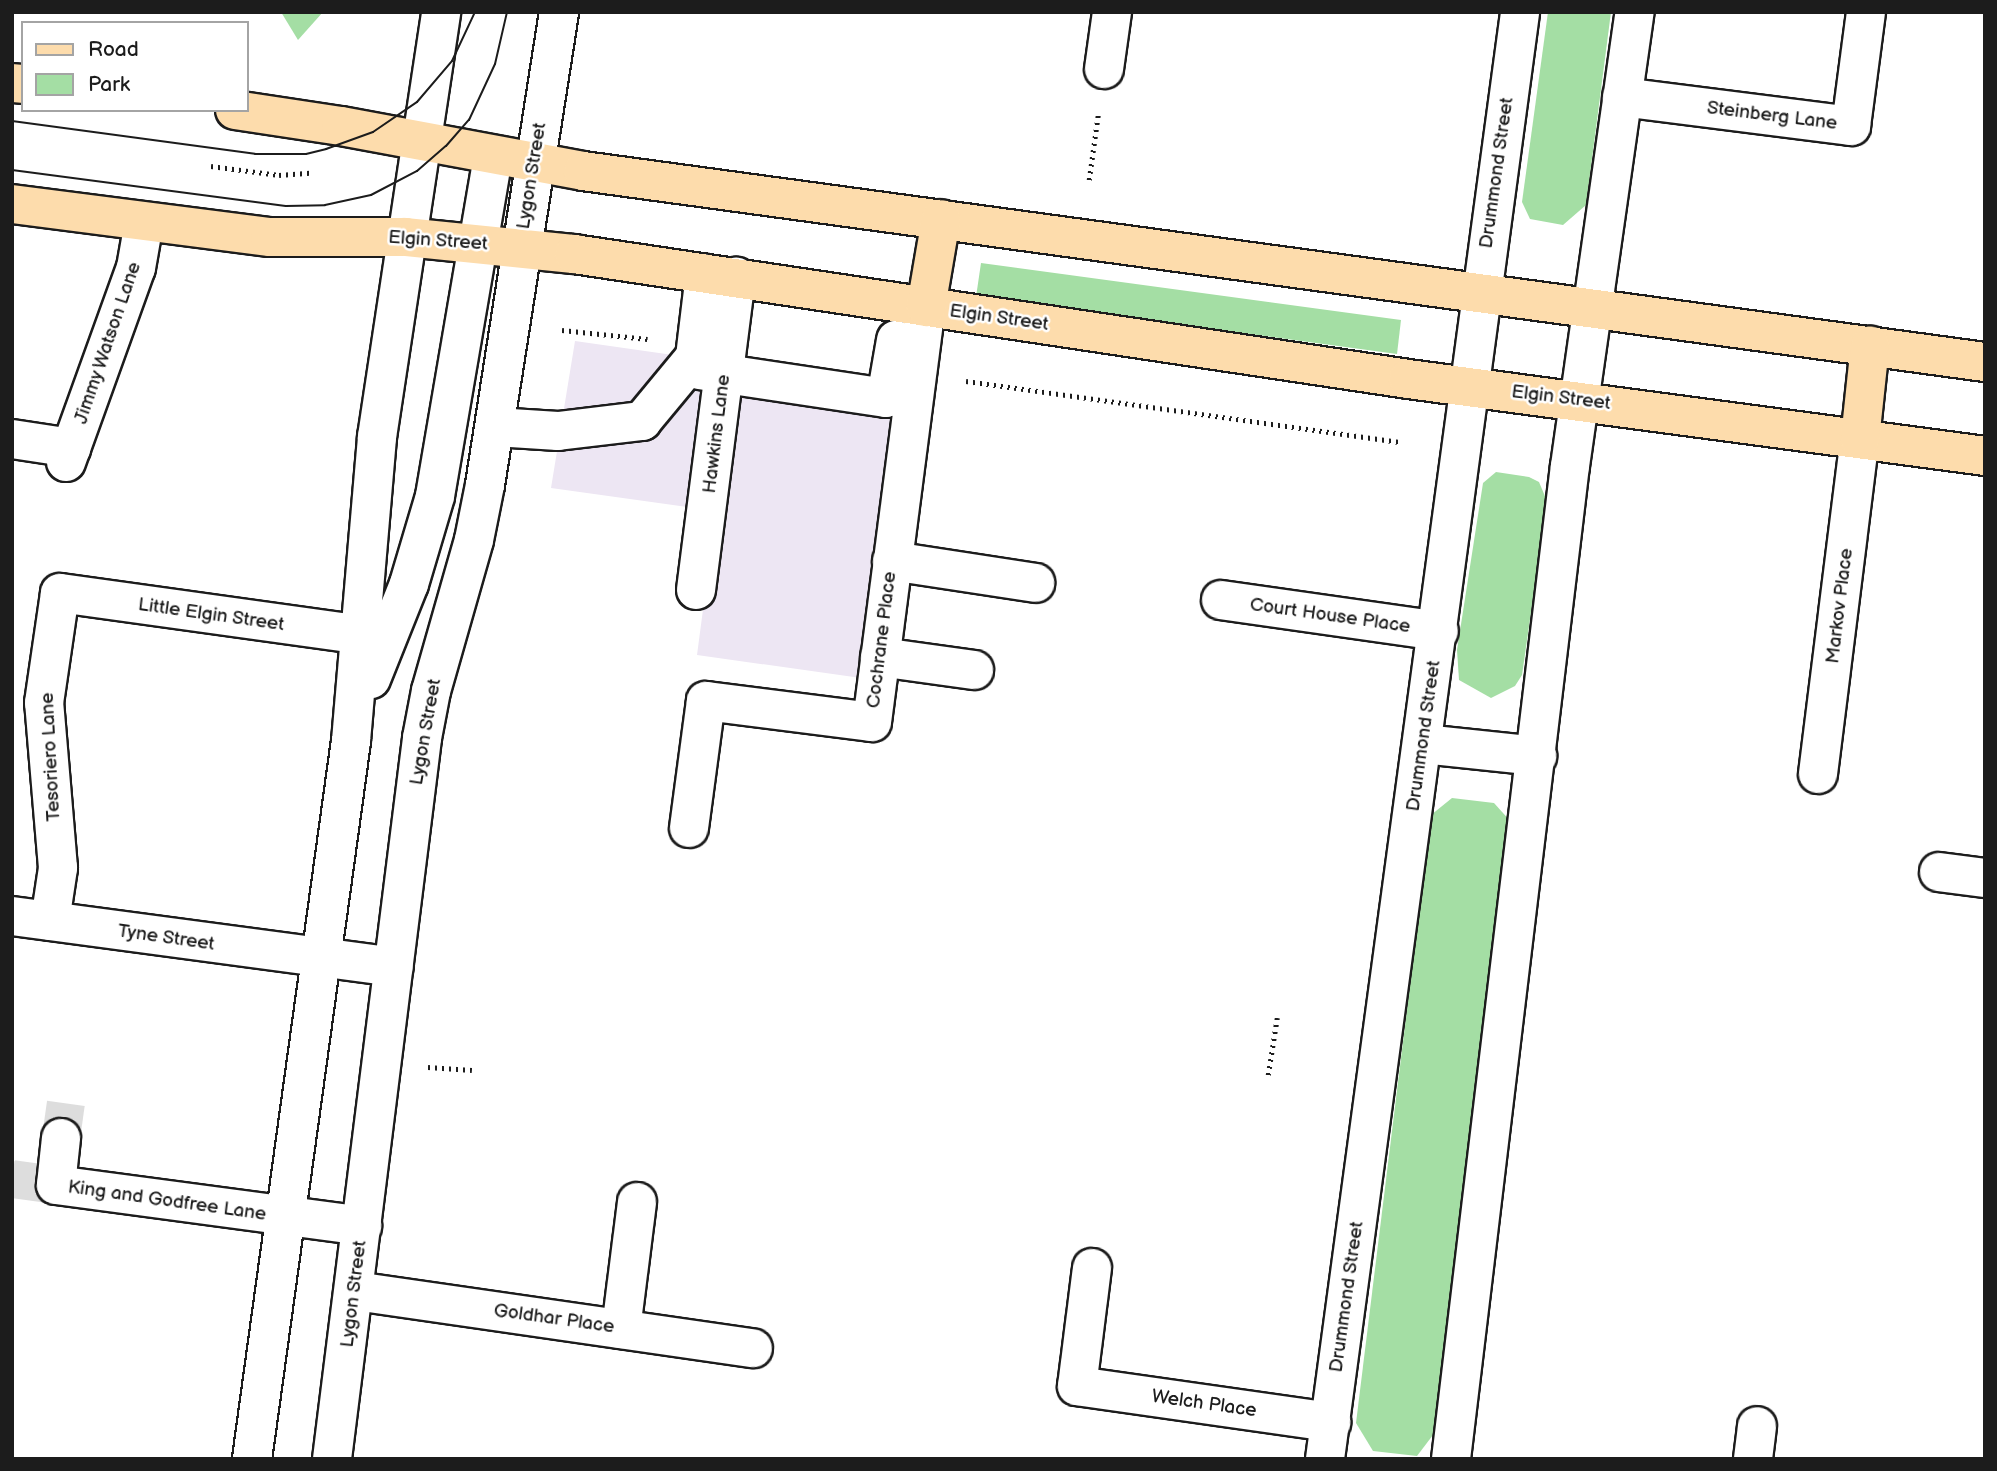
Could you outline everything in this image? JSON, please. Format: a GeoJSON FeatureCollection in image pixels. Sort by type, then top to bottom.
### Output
{"type":"FeatureCollection","features":[{"type":"Feature","properties":{"kind":"main road"},"geometry":{"type":"LineString","coordinates":[[248,112],[341,125],[536,164],[1985,362]]}},
{"type":"Feature","properties":{"kind":"main road","name":"Elgin Street"},"geometry":{"type":"LineString","coordinates":[[12,204],[270,237],[406,237],[520,248],[720,275],[1469,387],[1985,456]]}},
{"type":"Feature","properties":{"kind":"main road"},"geometry":{"type":"LineString","coordinates":[[914,305],[941,219]]}},
{"type":"Feature","properties":{"kind":"main road"},"geometry":{"type":"LineString","coordinates":[[1860,439],[1870,346]]}},
{"type":"Feature","properties":{"kind":"street"},"geometry":{"type":"LineString","coordinates":[[253,1459],[351,741],[377,437],[441,12]]}},
{"type":"Feature","properties":{"kind":"street","name":"Lygon Street"},"geometry":{"type":"LineString","coordinates":[[332,1459],[431,691],[474,540],[495,427],[520,248],[559,12]]}},
{"type":"Feature","properties":{"kind":"street"},"geometry":{"type":"LineString","coordinates":[[1104,69],[1112,12]]}},
{"type":"Feature","properties":{"kind":"street","name":"Drummond Street"},"geometry":{"type":"LineString","coordinates":[[1325,1459],[1423,744],[1480,293],[1520,12]]}},
{"type":"Feature","properties":{"kind":"street"},"geometry":{"type":"LineString","coordinates":[[1451,1459],[1570,466],[1635,12]]}},
{"type":"Feature","properties":{"kind":"street","name":"Steinberg Lane"},"geometry":{"type":"LineString","coordinates":[[1622,97],[1851,125],[1866,12]]}},
{"type":"Feature","properties":{"kind":"street"},"geometry":{"type":"LineString","coordinates":[[351,741],[379,654],[410,584],[435,496],[493,156]]}},
{"type":"Feature","properties":{"kind":"street","name":"Jimmy Watson Lane"},"geometry":{"type":"LineString","coordinates":[[12,439],[69,455],[136,268],[144,222]]}},
{"type":"Feature","properties":{"kind":"street","name":"Hawkins Lane"},"geometry":{"type":"LineString","coordinates":[[696,590],[700,361],[720,275]]}},
{"type":"Feature","properties":{"kind":"street","name":"Cochrane Place"},"geometry":{"type":"LineString","coordinates":[[689,828],[706,701],[872,722],[892,561],[903,380],[914,305]]}},
{"type":"Feature","properties":{"kind":"street"},"geometry":{"type":"LineString","coordinates":[[495,427],[558,431],[642,421],[700,361],[886,398],[903,380]]}},
{"type":"Feature","properties":{"kind":"street","name":"Markov Place"},"geometry":{"type":"LineString","coordinates":[[1818,774],[1860,439]]}},
{"type":"Feature","properties":{"kind":"street"},"geometry":{"type":"LineString","coordinates":[[892,561],[1035,583]]}},
{"type":"Feature","properties":{"kind":"street","name":"Little Elgin Street"},"geometry":{"type":"LineString","coordinates":[[60,593],[362,635]]}},
{"type":"Feature","properties":{"kind":"street","name":"Tesoriero Lane"},"geometry":{"type":"LineString","coordinates":[[50,921],[58,868],[44,703],[60,593]]}},
{"type":"Feature","properties":{"kind":"street","name":"Court House Place"},"geometry":{"type":"LineString","coordinates":[[1221,600],[1438,631]]}},
{"type":"Feature","properties":{"kind":"street"},"geometry":{"type":"LineString","coordinates":[[880,657],[974,670]]}},
{"type":"Feature","properties":{"kind":"street"},"geometry":{"type":"LineString","coordinates":[[1423,744],[1537,756]]}},
{"type":"Feature","properties":{"kind":"street"},"geometry":{"type":"LineString","coordinates":[[1940,872],[1985,878]]}},
{"type":"Feature","properties":{"kind":"street","name":"Tyne Street"},"geometry":{"type":"LineString","coordinates":[[12,916],[394,967]]}},
{"type":"Feature","properties":{"kind":"street","name":"King and Godfree Lane"},"geometry":{"type":"LineString","coordinates":[[61,1138],[56,1185],[284,1218]]}},
{"type":"Feature","properties":{"kind":"street"},"geometry":{"type":"LineString","coordinates":[[621,1329],[637,1202]]}},
{"type":"Feature","properties":{"kind":"street"},"geometry":{"type":"LineString","coordinates":[[284,1218],[362,1226]]}},
{"type":"Feature","properties":{"kind":"street","name":"Welch Place"},"geometry":{"type":"LineString","coordinates":[[1092,1268],[1077,1386],[1331,1422]]}},
{"type":"Feature","properties":{"kind":"street","name":"Goldhar Place"},"geometry":{"type":"LineString","coordinates":[[355,1291],[753,1348]]}},
{"type":"Feature","properties":{"kind":"path"},"geometry":{"type":"LineString","coordinates":[[1089,180],[1093,148]]}},
{"type":"Feature","properties":{"kind":"path"},"geometry":{"type":"LineString","coordinates":[[211,166],[279,176],[317,172]]}},
{"type":"Feature","properties":{"kind":"path"},"geometry":{"type":"LineString","coordinates":[[562,330],[700,361]]}},
{"type":"Feature","properties":{"kind":"path"},"geometry":{"type":"LineString","coordinates":[[903,380],[1400,442]]}},
{"type":"Feature","properties":{"kind":"path"},"geometry":{"type":"LineString","coordinates":[[1268,1076],[1277,1018]]}},
{"type":"Feature","properties":{"kind":"shaded area"},"geometry":{"type":"Polygon","coordinates":[[[575,341],[897,387],[861,678],[697,655],[716,511],[551,488],[575,341]]]}},
{"type":"Feature","properties":{"kind":"green space"},"geometry":{"type":"Polygon","coordinates":[[[281,12],[323,12],[298,40],[281,12]]]}},
{"type":"Feature","properties":{"kind":"green space"},"geometry":{"type":"Polygon","coordinates":[[[1548,12],[1611,12],[1586,205],[1563,225],[1530,219],[1522,202],[1548,12]]]}},
{"type":"Feature","properties":{"kind":"green space"},"geometry":{"type":"Polygon","coordinates":[[[981,263],[1401,320],[1397,354],[976,297],[981,263]]]}},
{"type":"Feature","properties":{"kind":"green space"},"geometry":{"type":"Polygon","coordinates":[[[1496,472],[1529,477],[1539,482],[1547,501],[1522,675],[1515,686],[1491,698],[1459,680],[1457,650],[1483,483],[1496,472]]]}},
{"type":"Feature","properties":{"kind":"green space"},"geometry":{"type":"Polygon","coordinates":[[[1452,798],[1494,803],[1512,823],[1436,1431],[1417,1456],[1373,1451],[1356,1423],[1431,815],[1452,798]]]}},
{"type":"Feature","properties":{"kind":"tunnel"},"geometry":{"type":"LineString","coordinates":[[61,1138],[66,1103]]}},
{"type":"Feature","properties":{"kind":"tunnel"},"geometry":{"type":"LineString","coordinates":[[12,1179],[56,1185]]}},
{"type":"Feature","properties":{"kind":"tram line"},"geometry":{"type":"LineString","coordinates":[[12,121],[255,154],[306,154],[373,132],[417,102],[452,61],[475,12]]}},
{"type":"Feature","properties":{"kind":"tram line"},"geometry":{"type":"LineString","coordinates":[[12,170],[286,206],[325,205],[371,195],[417,171],[446,146],[469,120],[495,64],[507,12]]}}]}
